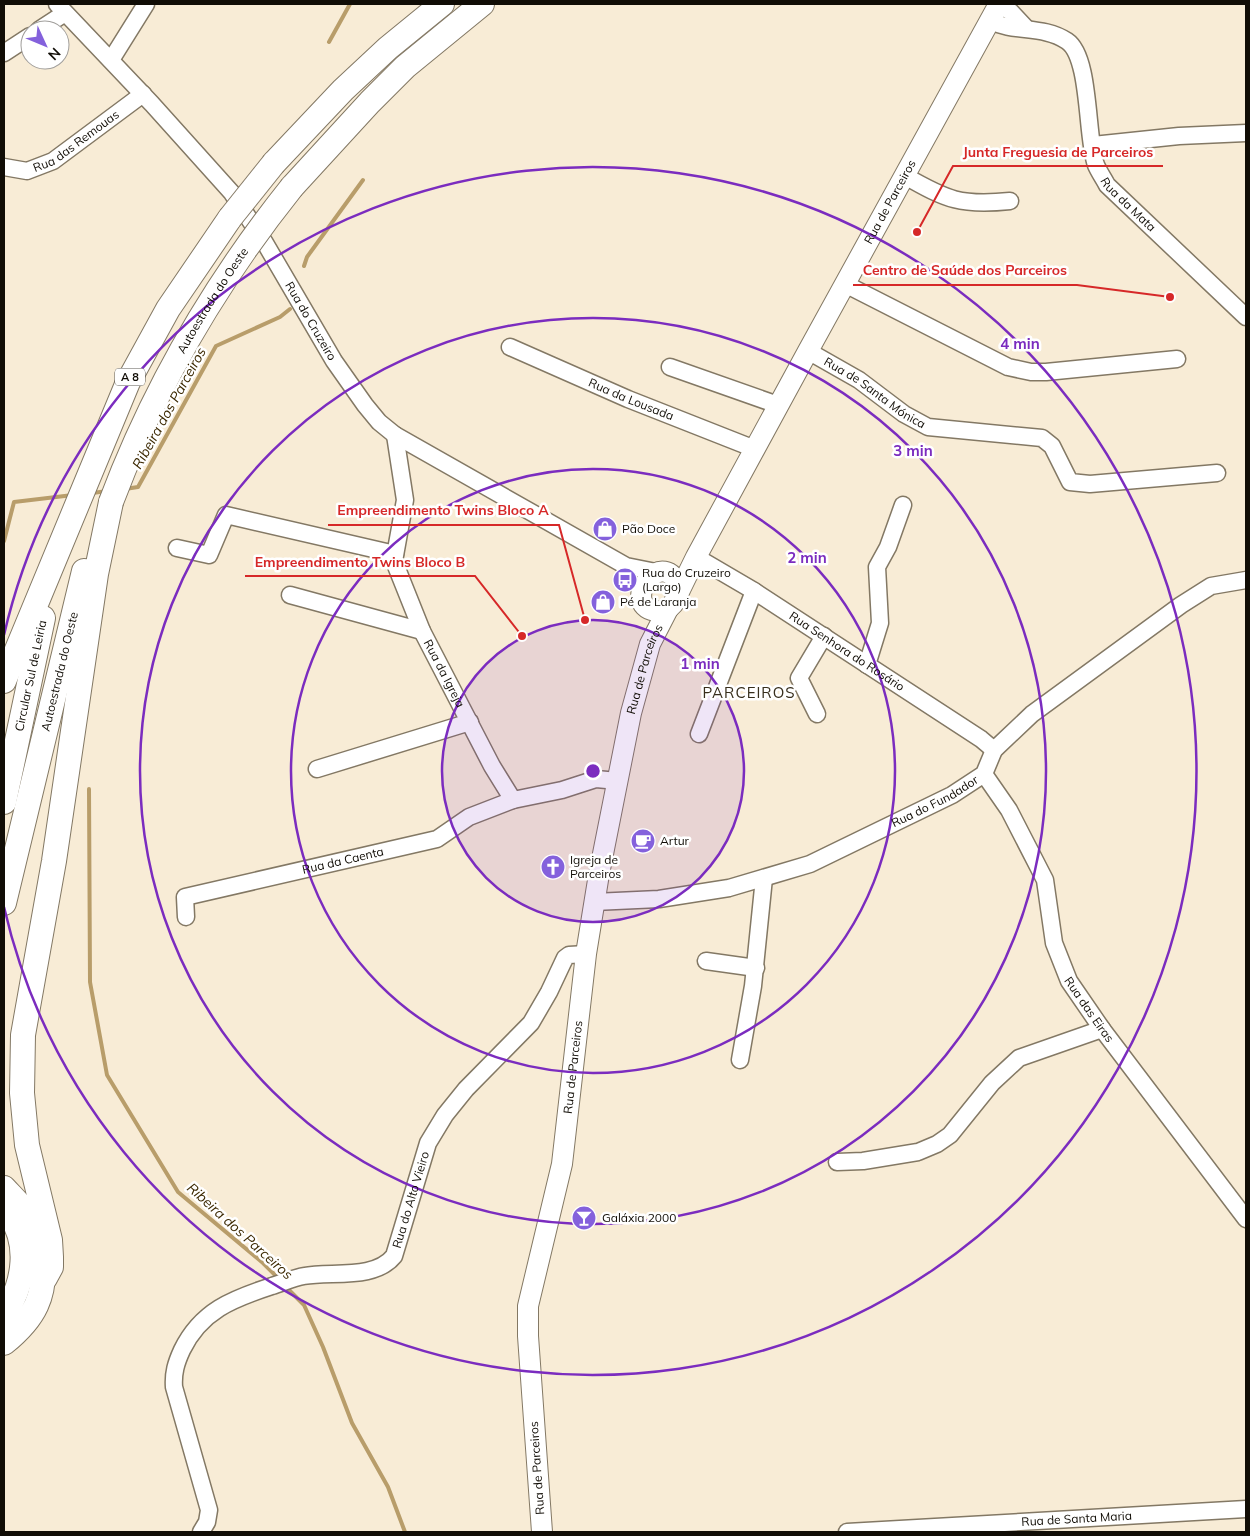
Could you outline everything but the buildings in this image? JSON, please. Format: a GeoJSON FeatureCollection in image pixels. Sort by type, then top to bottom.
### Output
{"type":"FeatureCollection","features":[{"type":"Feature","properties":{"kind":"highway","name":"A 8"},"geometry":{"type":"LineString","coordinates":[[58,551],[110,421],[150,340],[204,255],[230,218],[274,163],[343,90],[388,48],[442,4]]}},
{"type":"Feature","properties":{"kind":"highway","name":"Autoestrada do Oeste"},"geometry":{"type":"LineString","coordinates":[[4,903],[60,664],[111,502],[150,411],[197,322],[248,244],[292,187],[384,88],[406,67],[482,4]]}},
{"type":"Feature","properties":{"kind":"highway"},"geometry":{"type":"LineString","coordinates":[[4,681],[58,551]]}},
{"type":"Feature","properties":{"kind":"highway","name":"Circular Sul de Leiria"},"geometry":{"type":"LineString","coordinates":[[4,802],[58,551]]}},
{"type":"Feature","properties":{"kind":"highway"},"geometry":{"type":"LineString","coordinates":[[45,1278],[51,1268],[50,1240],[27,1145],[22,1093],[23,1035],[54,861],[92,562]]}},
{"type":"Feature","properties":{"kind":"highway"},"geometry":{"type":"LineString","coordinates":[[4,1188],[29,1216],[39,1235],[45,1278],[43,1290],[31,1315],[4,1343]]}},
{"type":"Feature","properties":{"kind":"highway"},"geometry":{"type":"LineString","coordinates":[[4,1208],[22,1236],[20,1284],[4,1315]]}},
{"type":"Feature","properties":{"kind":"highway"},"geometry":{"type":"LineString","coordinates":[[4,1224],[22,1250]]}},
{"type":"Feature","properties":{"kind":"main road","name":"Rua de Parceiros"},"geometry":{"type":"LineString","coordinates":[[680,590],[778,405],[996,10]]}},
{"type":"Feature","properties":{"kind":"main road"},"geometry":{"type":"LineString","coordinates":[[650,644],[644,599],[647,579],[696,557]]}},
{"type":"Feature","properties":{"kind":"main road"},"geometry":{"type":"LineString","coordinates":[[644,599],[656,611],[668,610],[673,604],[680,590],[676,581],[661,572]]}},
{"type":"Feature","properties":{"kind":"main road","name":"Rua de Parceiros"},"geometry":{"type":"LineString","coordinates":[[542,1532],[528,1336],[528,1306],[562,1164],[586,954],[594,902],[631,713],[650,644],[668,610]]}},
{"type":"Feature","properties":{"kind":"street"},"geometry":{"type":"LineString","coordinates":[[111,60],[146,4]]}},
{"type":"Feature","properties":{"kind":"street"},"geometry":{"type":"LineString","coordinates":[[49,20],[61,8]]}},
{"type":"Feature","properties":{"kind":"street","name":"Rua do Cruzeiro"},"geometry":{"type":"LineString","coordinates":[[61,8],[214,172],[242,207],[266,243],[334,361],[379,422],[395,434],[626,566],[661,572]]}},
{"type":"Feature","properties":{"kind":"street","name":"Rua da Mata"},"geometry":{"type":"LineString","coordinates":[[996,10],[1002,27],[1043,30],[1067,41],[1074,48],[1088,104],[1096,165],[1107,185],[1246,318]]}},
{"type":"Feature","properties":{"kind":"street"},"geometry":{"type":"LineString","coordinates":[[4,53],[20,43]]}},
{"type":"Feature","properties":{"kind":"street","name":"Rua das Remouas"},"geometry":{"type":"LineString","coordinates":[[4,167],[27,171],[53,161],[143,94]]}},
{"type":"Feature","properties":{"kind":"street"},"geometry":{"type":"LineString","coordinates":[[1093,145],[1179,136],[1246,132]]}},
{"type":"Feature","properties":{"kind":"street"},"geometry":{"type":"LineString","coordinates":[[905,176],[941,197],[984,204],[1010,201]]}},
{"type":"Feature","properties":{"kind":"street"},"geometry":{"type":"LineString","coordinates":[[845,284],[1008,367],[1046,372],[1177,359]]}},
{"type":"Feature","properties":{"kind":"street","name":"Rua da Lousada"},"geometry":{"type":"LineString","coordinates":[[510,347],[628,399],[755,449]]}},
{"type":"Feature","properties":{"kind":"street","name":"Rua de Santa Mónica"},"geometry":{"type":"LineString","coordinates":[[808,351],[859,380],[904,414],[928,428],[1042,438],[1052,446],[1070,482],[1090,484],[1217,473]]}},
{"type":"Feature","properties":{"kind":"street"},"geometry":{"type":"LineString","coordinates":[[670,367],[778,405]]}},
{"type":"Feature","properties":{"kind":"street","name":"Rua da Igreja"},"geometry":{"type":"LineString","coordinates":[[395,434],[405,500],[394,561],[422,631],[513,800]]}},
{"type":"Feature","properties":{"kind":"street"},"geometry":{"type":"LineString","coordinates":[[867,665],[880,622],[878,567],[888,547],[903,505]]}},
{"type":"Feature","properties":{"kind":"street"},"geometry":{"type":"LineString","coordinates":[[177,548],[209,556],[226,515],[395,554]]}},
{"type":"Feature","properties":{"kind":"street","name":"Rua Senhora do Rosário"},"geometry":{"type":"LineString","coordinates":[[696,557],[754,591],[824,636],[981,739],[994,750]]}},
{"type":"Feature","properties":{"kind":"street","name":"Rua do Cruzeiro"},"geometry":{"type":"LineString","coordinates":[[626,566],[644,599]]}},
{"type":"Feature","properties":{"kind":"street","name":"Rua do Fundador"},"geometry":{"type":"LineString","coordinates":[[594,902],[659,899],[729,888],[764,878],[810,864],[952,795],[984,774],[994,750],[1032,714],[1181,604],[1211,586],[1246,580]]}},
{"type":"Feature","properties":{"kind":"street"},"geometry":{"type":"LineString","coordinates":[[700,734],[754,591]]}},
{"type":"Feature","properties":{"kind":"street"},"geometry":{"type":"LineString","coordinates":[[290,595],[422,631]]}},
{"type":"Feature","properties":{"kind":"street"},"geometry":{"type":"LineString","coordinates":[[817,714],[799,678],[824,636]]}},
{"type":"Feature","properties":{"kind":"street"},"geometry":{"type":"LineString","coordinates":[[317,769],[470,722]]}},
{"type":"Feature","properties":{"kind":"street","name":"Rua das Eiras"},"geometry":{"type":"LineString","coordinates":[[984,774],[1009,810],[1045,880],[1054,943],[1070,980],[1102,1029],[1246,1219]]}},
{"type":"Feature","properties":{"kind":"street"},"geometry":{"type":"LineString","coordinates":[[513,800],[562,790],[596,779],[618,781]]}},
{"type":"Feature","properties":{"kind":"street","name":"Rua da Caenta"},"geometry":{"type":"LineString","coordinates":[[186,917],[186,897],[255,879],[437,839],[470,817],[513,800]]}},
{"type":"Feature","properties":{"kind":"street"},"geometry":{"type":"LineString","coordinates":[[740,1060],[756,968],[764,878]]}},
{"type":"Feature","properties":{"kind":"street","name":"Rua do Alto Vieiro"},"geometry":{"type":"LineString","coordinates":[[201,1532],[207,1522],[209,1510],[174,1387],[173,1374],[189,1337],[207,1315],[239,1296],[303,1276],[375,1270],[387,1265],[394,1256],[428,1144],[445,1115],[466,1089],[531,1023],[549,992],[565,958],[569,955],[586,954]]}},
{"type":"Feature","properties":{"kind":"street"},"geometry":{"type":"LineString","coordinates":[[706,961],[756,968]]}},
{"type":"Feature","properties":{"kind":"street"},"geometry":{"type":"LineString","coordinates":[[837,1162],[863,1161],[918,1152],[937,1144],[950,1135],[992,1083],[1019,1058],[1102,1029]]}},
{"type":"Feature","properties":{"kind":"street","name":"Rua de Santa Maria"},"geometry":{"type":"LineString","coordinates":[[847,1532],[1246,1509]]}},
{"type":"Feature","properties":{"kind":"waterway","name":"Ribeira dos Parceiros"},"geometry":{"type":"LineString","coordinates":[[329,42],[350,4]]}},
{"type":"Feature","properties":{"kind":"waterway","name":"Ribeira dos Parceiros"},"geometry":{"type":"LineString","coordinates":[[304,266],[307,257],[363,180]]}},
{"type":"Feature","properties":{"kind":"waterway","name":"Ribeira dos Parceiros"},"geometry":{"type":"LineString","coordinates":[[125,489],[138,487],[216,346],[280,317],[290,309]]}},
{"type":"Feature","properties":{"kind":"waterway","name":"Ribeira dos Parceiros"},"geometry":{"type":"LineString","coordinates":[[92,493],[108,491]]}},
{"type":"Feature","properties":{"kind":"waterway","name":"Ribeira dos Parceiros"},"geometry":{"type":"LineString","coordinates":[[4,541],[14,502],[73,495]]}},
{"type":"Feature","properties":{"kind":"waterway","name":"Ribeira dos Parceiros"},"geometry":{"type":"LineString","coordinates":[[89,789],[90,982],[107,1075],[178,1192],[263,1263],[279,1279]]}},
{"type":"Feature","properties":{"kind":"waterway","name":"Ribeira dos Parceiros"},"geometry":{"type":"LineString","coordinates":[[285,1286],[304,1305],[323,1347],[352,1423],[388,1487],[405,1532]]}},
{"type":"Feature","properties":{"kind":"place","name":"Junta Freguesia de Parceiros"},"geometry":{"type":"Point","coordinates":[917,232]}},
{"type":"Feature","properties":{"kind":"place","name":"Centro de Saúde dos Parceiros"},"geometry":{"type":"Point","coordinates":[1170,297]}},
{"type":"Feature","properties":{"kind":"place","name":"Pão Doce"},"geometry":{"type":"Point","coordinates":[605,529]}},
{"type":"Feature","properties":{"kind":"place","name":"Rua do Cruzeiro (Largo)"},"geometry":{"type":"Point","coordinates":[625,580]}},
{"type":"Feature","properties":{"kind":"place","name":"Pé de Laranja"},"geometry":{"type":"Point","coordinates":[603,602]}},
{"type":"Feature","properties":{"kind":"place","name":"Empreendimento Twins Bloco A"},"geometry":{"type":"Point","coordinates":[585,620]}},
{"type":"Feature","properties":{"kind":"place","name":"Empreendimento Twins Bloco B"},"geometry":{"type":"Point","coordinates":[522,636]}},
{"type":"Feature","properties":{"kind":"place","name":"Artur"},"geometry":{"type":"Point","coordinates":[643,841]}},
{"type":"Feature","properties":{"kind":"place","name":"Igreja de Parceiros"},"geometry":{"type":"Point","coordinates":[553,867]}},
{"type":"Feature","properties":{"kind":"place","name":"Galáxia 2000"},"geometry":{"type":"Point","coordinates":[584,1218]}},
{"type":"Feature","properties":{"kind":"district","name":"PARCEIROS"},"geometry":{"type":"Point","coordinates":[749,693]}}]}
